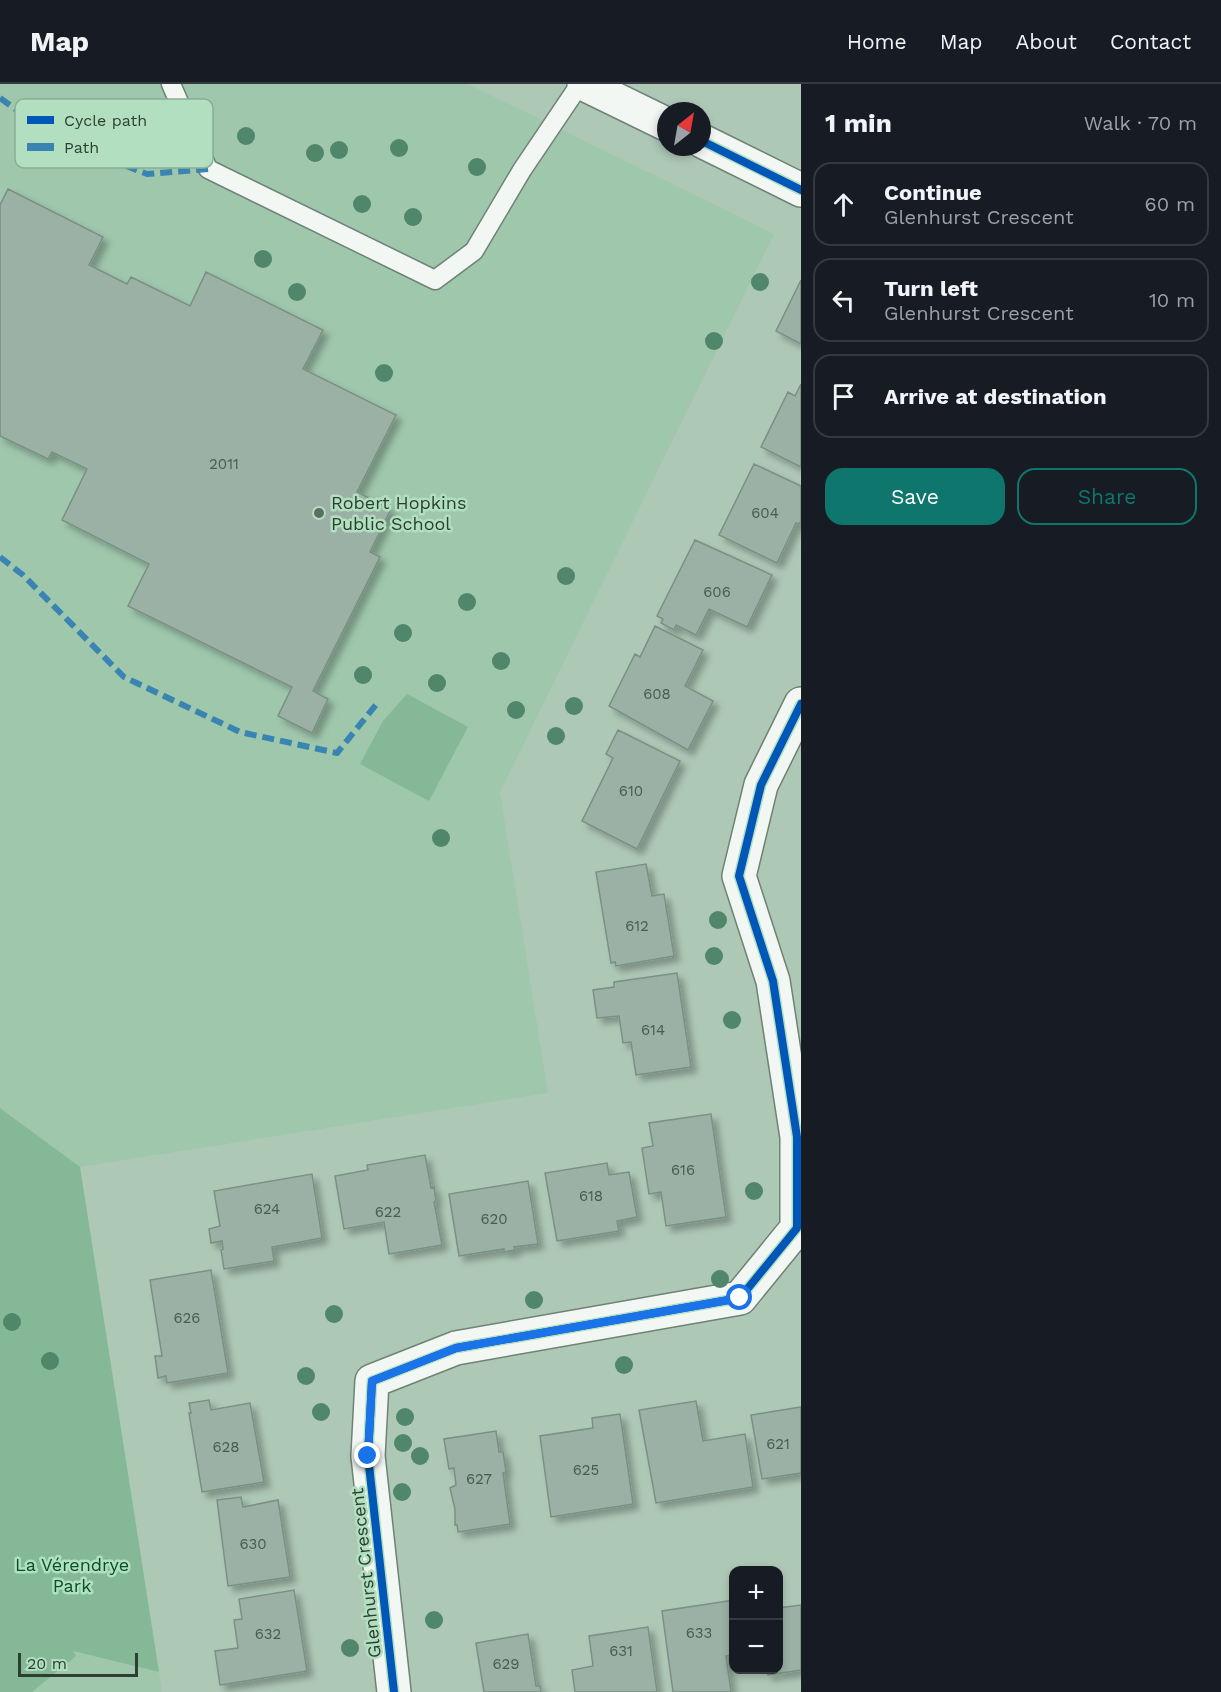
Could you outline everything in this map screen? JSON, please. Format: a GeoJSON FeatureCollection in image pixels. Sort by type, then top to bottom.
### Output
{"type":"FeatureCollection","features":[{"type":"Feature","properties":{"kind":"street"},"geometry":{"type":"LineString","coordinates":[[582,84],[657,120]]}},
{"type":"Feature","properties":{"kind":"street"},"geometry":{"type":"LineString","coordinates":[[711,145],[801,189]]}},
{"type":"Feature","properties":{"kind":"street","name":"Glenhurst Crescent"},"geometry":{"type":"LineString","coordinates":[[394,1692],[368,1456],[372,1381],[456,1348],[740,1298],[797,1228],[797,1137],[775,992],[739,876],[761,784],[801,704]]}},
{"type":"Feature","properties":{"kind":"lane"},"geometry":{"type":"LineString","coordinates":[[171,84],[178,99]]}},
{"type":"Feature","properties":{"kind":"lane"},"geometry":{"type":"LineString","coordinates":[[208,168],[435,280],[474,251],[522,170],[582,84]]}},
{"type":"Feature","properties":{"kind":"shaded area","name":"Robert Hopkins Public School"},"geometry":{"type":"Polygon","coordinates":[[[0,84],[468,84],[774,234],[500,792],[548,1093],[80,1167],[0,1108],[0,84]]]}},
{"type":"Feature","properties":{"kind":"shaded area"},"geometry":{"type":"Polygon","coordinates":[[[0,1633],[159,1672],[162,1692],[0,1692],[0,1633]]]}},
{"type":"Feature","properties":{"kind":"green space"},"geometry":{"type":"Polygon","coordinates":[[[407,694],[468,727],[429,801],[360,764],[383,721],[407,694]]]}},
{"type":"Feature","properties":{"kind":"green space","name":"La Vérendrye Park"},"geometry":{"type":"Polygon","coordinates":[[[0,1108],[80,1167],[159,1672],[73,1651],[76,1656],[32,1692],[0,1692],[0,1108]]]}},
{"type":"Feature","properties":{"kind":"building"},"geometry":{"type":"Polygon","coordinates":[[[8,189],[103,237],[89,265],[127,284],[131,277],[190,306],[206,272],[323,330],[303,369],[396,415],[357,492],[391,509],[370,552],[380,557],[313,691],[328,699],[312,733],[278,716],[292,687],[128,606],[149,564],[62,520],[87,469],[52,452],[48,459],[0,436],[0,205],[8,189]]]}},
{"type":"Feature","properties":{"kind":"building"},"geometry":{"type":"Polygon","coordinates":[[[801,280],[801,344],[776,331],[801,280]]]}},
{"type":"Feature","properties":{"kind":"building"},"geometry":{"type":"Polygon","coordinates":[[[801,384],[801,467],[761,447],[788,392],[795,396],[801,384]]]}},
{"type":"Feature","properties":{"kind":"building"},"geometry":{"type":"Polygon","coordinates":[[[754,464],[801,486],[801,521],[799,524],[796,523],[777,563],[719,535],[754,464]]]}},
{"type":"Feature","properties":{"kind":"building"},"geometry":{"type":"Polygon","coordinates":[[[695,540],[772,575],[747,627],[709,609],[696,635],[676,625],[674,630],[661,623],[663,619],[657,616],[695,540]]]}},
{"type":"Feature","properties":{"kind":"building"},"geometry":{"type":"Polygon","coordinates":[[[655,626],[703,650],[685,686],[713,701],[688,750],[609,706],[635,654],[640,657],[655,626]]]}},
{"type":"Feature","properties":{"kind":"building"},"geometry":{"type":"Polygon","coordinates":[[[618,730],[680,761],[637,849],[582,821],[613,758],[606,754],[618,730]]]}},
{"type":"Feature","properties":{"kind":"building"},"geometry":{"type":"Polygon","coordinates":[[[646,864],[652,896],[664,894],[674,956],[616,966],[615,962],[611,963],[596,872],[646,864]]]}},
{"type":"Feature","properties":{"kind":"building"},"geometry":{"type":"Polygon","coordinates":[[[677,973],[691,1067],[636,1075],[631,1042],[623,1043],[619,1016],[597,1018],[593,990],[614,987],[614,982],[677,973]]]}},
{"type":"Feature","properties":{"kind":"building"},"geometry":{"type":"Polygon","coordinates":[[[711,1114],[726,1217],[666,1226],[661,1192],[649,1194],[642,1148],[653,1146],[649,1123],[711,1114]]]}},
{"type":"Feature","properties":{"kind":"building"},"geometry":{"type":"Polygon","coordinates":[[[425,1155],[431,1188],[434,1187],[436,1201],[434,1202],[442,1245],[389,1254],[384,1222],[344,1229],[335,1176],[368,1170],[367,1165],[425,1155]]]}},
{"type":"Feature","properties":{"kind":"building"},"geometry":{"type":"Polygon","coordinates":[[[607,1163],[609,1175],[629,1172],[637,1217],[617,1221],[619,1231],[557,1241],[545,1173],[607,1163]]]}},
{"type":"Feature","properties":{"kind":"building"},"geometry":{"type":"Polygon","coordinates":[[[312,1174],[322,1238],[272,1247],[274,1261],[224,1269],[222,1241],[211,1243],[209,1229],[220,1226],[214,1191],[312,1174]]]}},
{"type":"Feature","properties":{"kind":"building"},"geometry":{"type":"Polygon","coordinates":[[[528,1181],[538,1244],[514,1247],[515,1250],[504,1252],[504,1249],[459,1256],[449,1194],[528,1181]]]}},
{"type":"Feature","properties":{"kind":"building"},"geometry":{"type":"Polygon","coordinates":[[[211,1270],[228,1373],[167,1383],[166,1376],[158,1378],[155,1356],[162,1356],[150,1280],[211,1270]]]}},
{"type":"Feature","properties":{"kind":"building"},"geometry":{"type":"Polygon","coordinates":[[[209,1400],[211,1410],[250,1403],[264,1482],[202,1492],[189,1403],[209,1400]]]}},
{"type":"Feature","properties":{"kind":"building"},"geometry":{"type":"Polygon","coordinates":[[[696,1401],[703,1441],[745,1434],[753,1487],[656,1503],[639,1410],[696,1401]]]}},
{"type":"Feature","properties":{"kind":"building"},"geometry":{"type":"Polygon","coordinates":[[[801,1407],[801,1473],[762,1479],[751,1415],[801,1407]]]}},
{"type":"Feature","properties":{"kind":"building"},"geometry":{"type":"Polygon","coordinates":[[[620,1414],[633,1504],[551,1517],[540,1436],[593,1428],[592,1418],[620,1414]]]}},
{"type":"Feature","properties":{"kind":"building"},"geometry":{"type":"Polygon","coordinates":[[[496,1431],[499,1452],[503,1452],[506,1472],[503,1473],[510,1524],[458,1532],[450,1488],[456,1485],[454,1468],[449,1469],[444,1439],[496,1431]]]}},
{"type":"Feature","properties":{"kind":"building"},"geometry":{"type":"Polygon","coordinates":[[[241,1497],[243,1507],[278,1500],[290,1577],[228,1586],[217,1500],[241,1497]]]}},
{"type":"Feature","properties":{"kind":"building"},"geometry":{"type":"Polygon","coordinates":[[[294,1590],[307,1671],[220,1685],[215,1651],[238,1648],[234,1620],[242,1619],[239,1599],[294,1590]]]}},
{"type":"Feature","properties":{"kind":"building"},"geometry":{"type":"Polygon","coordinates":[[[729,1601],[729,1656],[726,1656],[731,1692],[673,1692],[662,1611],[729,1601]]]}},
{"type":"Feature","properties":{"kind":"building"},"geometry":{"type":"Polygon","coordinates":[[[801,1605],[801,1670],[783,1673],[783,1620],[783,1607],[801,1605]]]}},
{"type":"Feature","properties":{"kind":"building"},"geometry":{"type":"Polygon","coordinates":[[[648,1627],[657,1692],[575,1692],[572,1670],[593,1666],[589,1636],[648,1627]]]}},
{"type":"Feature","properties":{"kind":"building"},"geometry":{"type":"Polygon","coordinates":[[[528,1634],[536,1686],[540,1686],[541,1692],[484,1692],[476,1643],[528,1634]]]}},
{"type":"Feature","properties":{"kind":"marked path"},"geometry":{"type":"LineString","coordinates":[[0,98],[15,109]]}},
{"type":"Feature","properties":{"kind":"marked path"},"geometry":{"type":"LineString","coordinates":[[131,168],[147,174],[208,169]]}},
{"type":"Feature","properties":{"kind":"marked path"},"geometry":{"type":"LineString","coordinates":[[0,557],[23,575],[124,677],[240,732],[337,753],[379,701]]}},
{"type":"Feature","properties":{"kind":"cycle path"},"geometry":{"type":"LineString","coordinates":[[711,145],[801,190]]}},
{"type":"Feature","properties":{"kind":"cycle path"},"geometry":{"type":"LineString","coordinates":[[394,1692],[368,1456],[372,1381],[456,1348],[740,1298],[797,1228],[797,1137],[773,981],[739,876],[761,785],[801,704]]}},
{"type":"Feature","properties":{"kind":"place","name":"Robert Hopkins Public School"},"geometry":{"type":"Point","coordinates":[319,513]}},
{"type":"Feature","properties":{"kind":"route"},"geometry":{"type":"LineString","coordinates":[[368,1456],[372,1381],[456,1348],[740,1298]]}}]}
